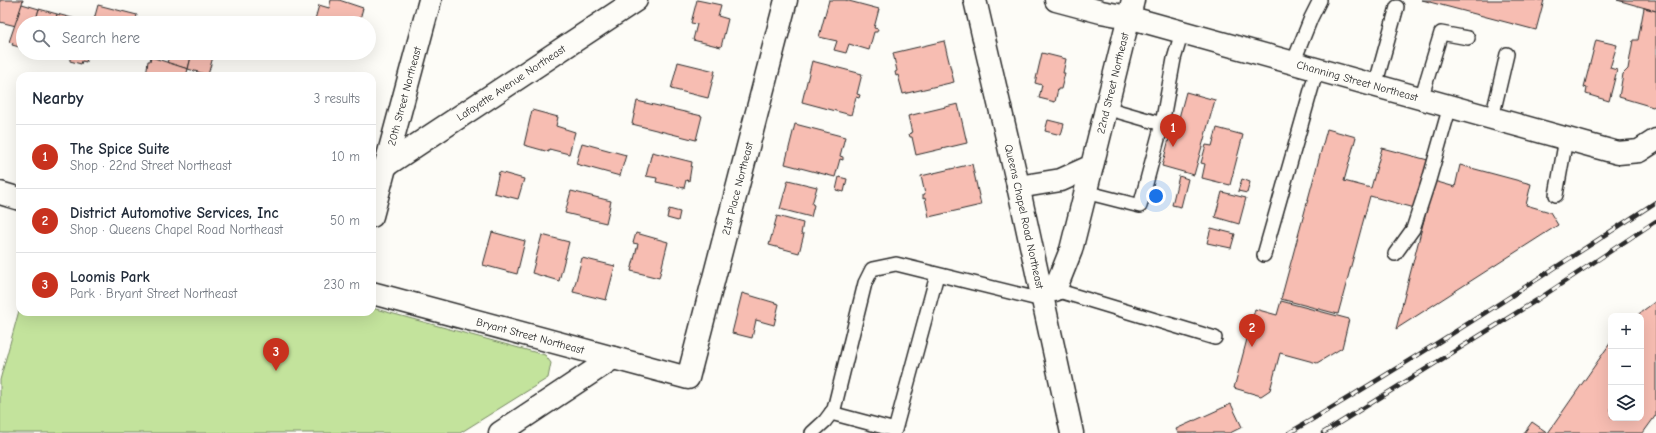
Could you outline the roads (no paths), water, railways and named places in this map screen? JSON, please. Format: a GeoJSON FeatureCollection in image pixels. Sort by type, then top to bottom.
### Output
{"type":"FeatureCollection","features":[{"type":"Feature","properties":{"kind":"street","name":"20th Street Northeast"},"geometry":{"type":"LineString","coordinates":[[376,202],[430,0]]}},
{"type":"Feature","properties":{"kind":"street","name":"Lafayette Avenue Northeast"},"geometry":{"type":"LineString","coordinates":[[386,166],[636,0]]}},
{"type":"Feature","properties":{"kind":"street","name":"21st Place Northeast"},"geometry":{"type":"LineString","coordinates":[[688,378],[786,0]]}},
{"type":"Feature","properties":{"kind":"street","name":"Queens Chapel Road Northeast"},"geometry":{"type":"LineString","coordinates":[[975,0],[1018,187],[1046,292],[1072,433]]}},
{"type":"Feature","properties":{"kind":"street","name":"Channing Street Northeast"},"geometry":{"type":"LineString","coordinates":[[1056,0],[1101,12],[1130,8],[1182,32],[1618,153],[1639,151],[1656,140]]}},
{"type":"Feature","properties":{"kind":"street","name":"22nd Street Northeast"},"geometry":{"type":"LineString","coordinates":[[1046,292],[1071,250],[1130,8]]}},
{"type":"Feature","properties":{"kind":"street"},"geometry":{"type":"LineString","coordinates":[[1018,187],[1061,180],[1092,166]]}},
{"type":"Feature","properties":{"kind":"street"},"geometry":{"type":"LineString","coordinates":[[0,193],[16,198]]}},
{"type":"Feature","properties":{"kind":"street","name":"Bryant Street Northeast"},"geometry":{"type":"LineString","coordinates":[[376,294],[688,378]]}},
{"type":"Feature","properties":{"kind":"street"},"geometry":{"type":"LineString","coordinates":[[500,433],[614,358]]}},
{"type":"Feature","properties":{"kind":"lane"},"geometry":{"type":"LineString","coordinates":[[1293,63],[1320,0]]}},
{"type":"Feature","properties":{"kind":"lane"},"geometry":{"type":"LineString","coordinates":[[1375,86],[1397,7]]}},
{"type":"Feature","properties":{"kind":"lane"},"geometry":{"type":"LineString","coordinates":[[1085,192],[1140,206],[1162,124],[1174,59],[1182,32]]}},
{"type":"Feature","properties":{"kind":"lane"},"geometry":{"type":"LineString","coordinates":[[1421,99],[1441,33],[1468,38]]}},
{"type":"Feature","properties":{"kind":"lane"},"geometry":{"type":"LineString","coordinates":[[1492,118],[1507,54]]}},
{"type":"Feature","properties":{"kind":"lane"},"geometry":{"type":"LineString","coordinates":[[1264,255],[1317,69]]}},
{"type":"Feature","properties":{"kind":"lane"},"geometry":{"type":"LineString","coordinates":[[1395,254],[1413,229],[1430,180],[1450,106]]}},
{"type":"Feature","properties":{"kind":"lane"},"geometry":{"type":"LineString","coordinates":[[1106,108],[1162,124]]}},
{"type":"Feature","properties":{"kind":"lane"},"geometry":{"type":"LineString","coordinates":[[1556,195],[1566,139]]}},
{"type":"Feature","properties":{"kind":"lane"},"geometry":{"type":"LineString","coordinates":[[812,433],[834,409],[865,283],[872,268],[896,264],[937,275],[1046,292],[1215,338]]}},
{"type":"Feature","properties":{"kind":"lane"},"geometry":{"type":"LineString","coordinates":[[831,413],[895,430],[937,275]]}},
{"type":"Feature","properties":{"kind":"railway"},"geometry":{"type":"LineString","coordinates":[[1289,433],[1428,349],[1656,202]]}},
{"type":"Feature","properties":{"kind":"railway"},"geometry":{"type":"LineString","coordinates":[[1323,433],[1537,300],[1656,221]]}},
{"type":"Feature","properties":{"kind":"place","name":"The Spice Suite"},"geometry":{"type":"Point","coordinates":[1173,147]}},
{"type":"Feature","properties":{"kind":"place","name":"District Automotive Services, Inc"},"geometry":{"type":"Point","coordinates":[1252,347]}},
{"type":"Feature","properties":{"kind":"place","name":"Loomis Park"},"geometry":{"type":"Point","coordinates":[276,371]}}]}
